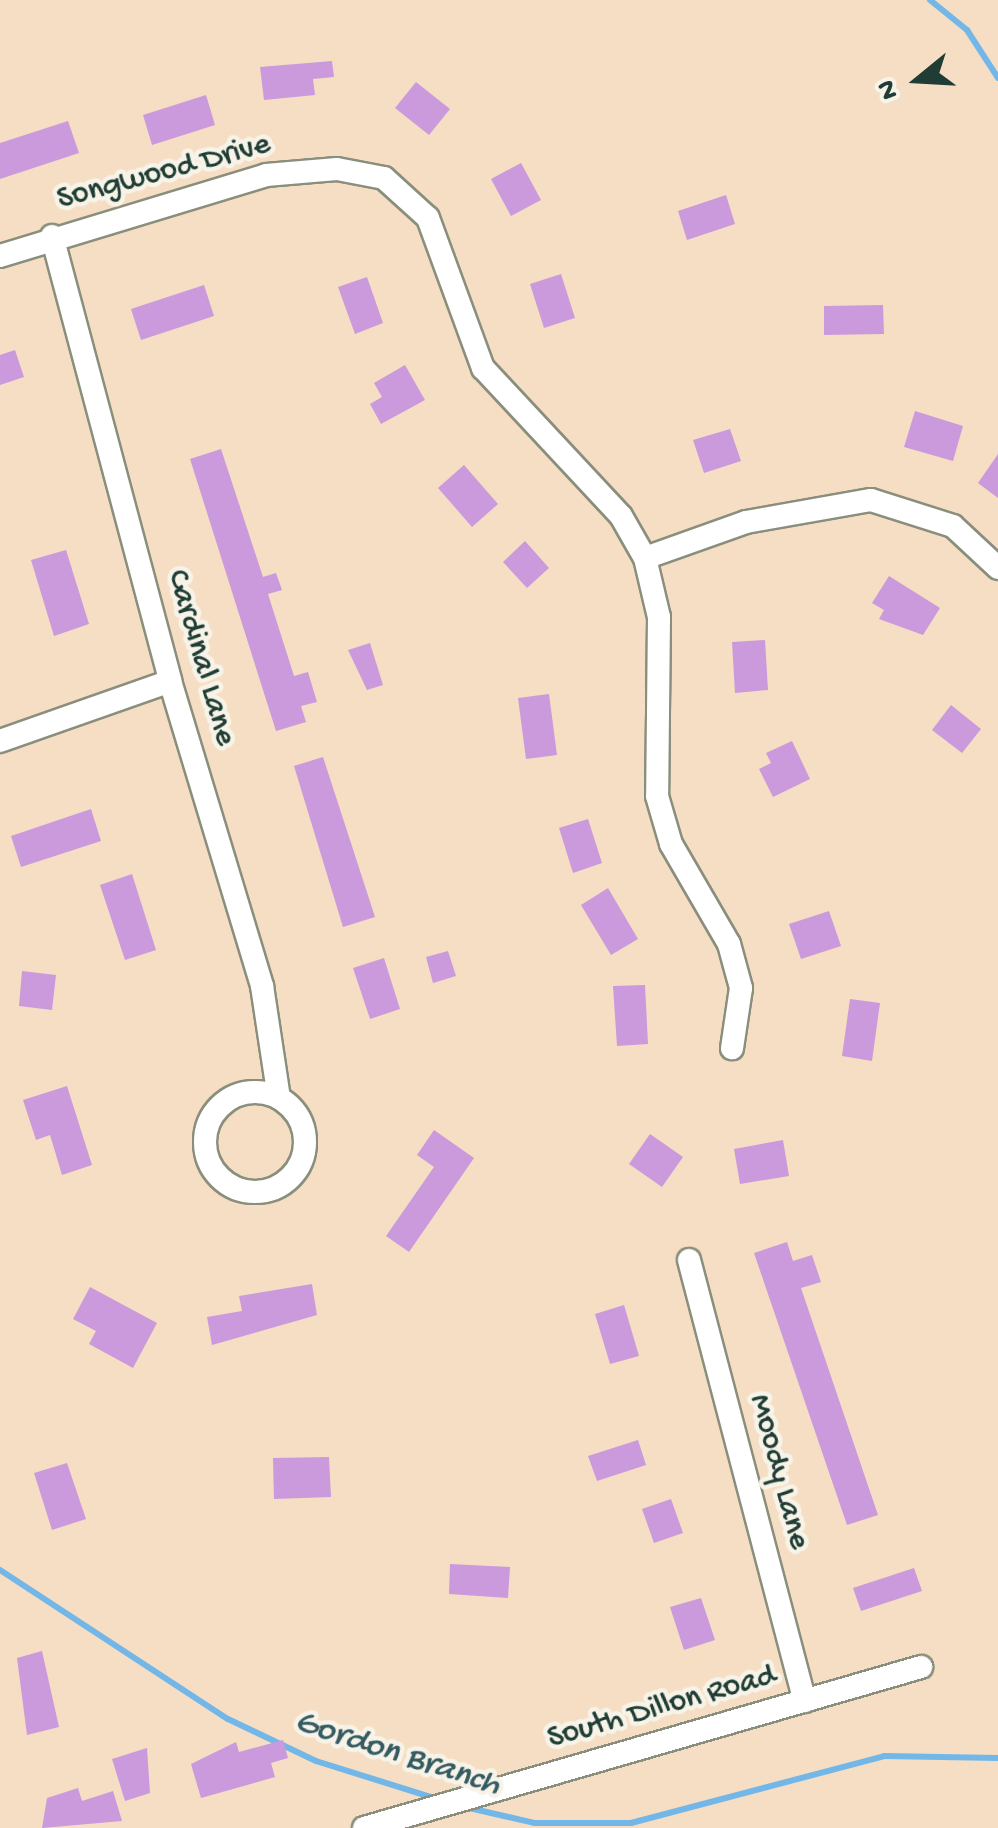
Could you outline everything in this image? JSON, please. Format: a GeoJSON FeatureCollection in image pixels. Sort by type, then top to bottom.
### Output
{"type":"FeatureCollection","features":[{"type":"Feature","properties":{"kind":"street","name":"Songwood Drive"},"geometry":{"type":"LineString","coordinates":[[0,256],[52,236],[266,175],[338,170],[384,178],[428,218],[483,368],[621,516],[645,558],[660,618],[657,796],[672,844],[729,944],[741,988],[732,1048]]}},
{"type":"Feature","properties":{"kind":"street","name":"Cardinal Lane"},"geometry":{"type":"LineString","coordinates":[[52,236],[170,681],[262,986],[279,1098],[301,1122],[298,1169],[257,1193],[226,1183],[207,1156],[208,1123],[230,1098],[279,1098]]}},
{"type":"Feature","properties":{"kind":"street"},"geometry":{"type":"LineString","coordinates":[[645,558],[746,522],[871,500],[953,526],[998,568]]}},
{"type":"Feature","properties":{"kind":"street"},"geometry":{"type":"LineString","coordinates":[[0,741],[170,681]]}},
{"type":"Feature","properties":{"kind":"street","name":"Moody Lane"},"geometry":{"type":"LineString","coordinates":[[688,1260],[805,1701]]}},
{"type":"Feature","properties":{"kind":"street","name":"South Dillon Road"},"geometry":{"type":"LineString","coordinates":[[364,1828],[921,1668]]}},
{"type":"Feature","properties":{"kind":"building"},"geometry":{"type":"Polygon","coordinates":[[[332,61],[334,77],[313,79],[315,95],[264,100],[260,67],[332,61]]]}},
{"type":"Feature","properties":{"kind":"building"},"geometry":{"type":"Polygon","coordinates":[[[416,82],[450,109],[429,135],[395,108],[416,82]]]}},
{"type":"Feature","properties":{"kind":"building"},"geometry":{"type":"Polygon","coordinates":[[[206,95],[215,125],[152,145],[143,115],[206,95]]]}},
{"type":"Feature","properties":{"kind":"building"},"geometry":{"type":"Polygon","coordinates":[[[68,121],[79,153],[0,179],[0,143],[68,121]]]}},
{"type":"Feature","properties":{"kind":"building"},"geometry":{"type":"Polygon","coordinates":[[[521,163],[541,200],[511,216],[491,179],[521,163]]]}},
{"type":"Feature","properties":{"kind":"building"},"geometry":{"type":"Polygon","coordinates":[[[726,195],[735,224],[687,240],[678,211],[726,195]]]}},
{"type":"Feature","properties":{"kind":"building"},"geometry":{"type":"Polygon","coordinates":[[[561,274],[575,318],[544,328],[530,284],[561,274]]]}},
{"type":"Feature","properties":{"kind":"building"},"geometry":{"type":"Polygon","coordinates":[[[367,277],[383,323],[355,334],[338,287],[367,277]]]}},
{"type":"Feature","properties":{"kind":"building"},"geometry":{"type":"Polygon","coordinates":[[[204,285],[214,316],[141,340],[131,309],[204,285]]]}},
{"type":"Feature","properties":{"kind":"building"},"geometry":{"type":"Polygon","coordinates":[[[883,305],[884,334],[824,335],[824,306],[883,305]]]}},
{"type":"Feature","properties":{"kind":"building"},"geometry":{"type":"Polygon","coordinates":[[[15,350],[24,377],[0,385],[0,355],[15,350]]]}},
{"type":"Feature","properties":{"kind":"building"},"geometry":{"type":"Polygon","coordinates":[[[405,365],[425,400],[381,424],[370,404],[382,397],[374,383],[405,365]]]}},
{"type":"Feature","properties":{"kind":"building"},"geometry":{"type":"Polygon","coordinates":[[[915,411],[963,426],[953,461],[904,447],[915,411]]]}},
{"type":"Feature","properties":{"kind":"building"},"geometry":{"type":"Polygon","coordinates":[[[730,429],[741,461],[704,473],[693,440],[730,429]]]}},
{"type":"Feature","properties":{"kind":"building"},"geometry":{"type":"Polygon","coordinates":[[[221,449],[263,577],[276,573],[282,590],[268,594],[294,676],[308,672],[317,702],[301,706],[306,722],[276,731],[190,459],[221,449]]]}},
{"type":"Feature","properties":{"kind":"building"},"geometry":{"type":"Polygon","coordinates":[[[998,454],[998,498],[978,483],[998,454]]]}},
{"type":"Feature","properties":{"kind":"building"},"geometry":{"type":"Polygon","coordinates":[[[464,465],[498,504],[472,527],[438,488],[464,465]]]}},
{"type":"Feature","properties":{"kind":"building"},"geometry":{"type":"Polygon","coordinates":[[[525,541],[549,568],[527,588],[503,562],[525,541]]]}},
{"type":"Feature","properties":{"kind":"building"},"geometry":{"type":"Polygon","coordinates":[[[66,550],[89,624],[54,636],[31,560],[66,550]]]}},
{"type":"Feature","properties":{"kind":"building"},"geometry":{"type":"Polygon","coordinates":[[[889,576],[940,608],[923,635],[879,619],[884,610],[872,603],[889,576]]]}},
{"type":"Feature","properties":{"kind":"building"},"geometry":{"type":"Polygon","coordinates":[[[765,640],[768,690],[735,693],[732,642],[765,640]]]}},
{"type":"Feature","properties":{"kind":"building"},"geometry":{"type":"Polygon","coordinates":[[[370,643],[383,685],[367,690],[348,650],[370,643]]]}},
{"type":"Feature","properties":{"kind":"building"},"geometry":{"type":"Polygon","coordinates":[[[549,694],[557,755],[526,759],[518,698],[549,694]]]}},
{"type":"Feature","properties":{"kind":"building"},"geometry":{"type":"Polygon","coordinates":[[[951,705],[981,729],[962,753],[932,730],[951,705]]]}},
{"type":"Feature","properties":{"kind":"building"},"geometry":{"type":"Polygon","coordinates":[[[792,741],[810,779],[773,797],[759,769],[771,763],[766,753],[792,741]]]}},
{"type":"Feature","properties":{"kind":"building"},"geometry":{"type":"Polygon","coordinates":[[[323,757],[375,917],[343,927],[294,766],[323,757]]]}},
{"type":"Feature","properties":{"kind":"building"},"geometry":{"type":"Polygon","coordinates":[[[91,809],[101,841],[21,867],[11,836],[91,809]]]}},
{"type":"Feature","properties":{"kind":"building"},"geometry":{"type":"Polygon","coordinates":[[[588,819],[602,863],[573,873],[559,828],[588,819]]]}},
{"type":"Feature","properties":{"kind":"building"},"geometry":{"type":"Polygon","coordinates":[[[132,874],[156,950],[125,960],[100,885],[132,874]]]}},
{"type":"Feature","properties":{"kind":"building"},"geometry":{"type":"Polygon","coordinates":[[[608,888],[638,939],[611,955],[581,905],[608,888]]]}},
{"type":"Feature","properties":{"kind":"building"},"geometry":{"type":"Polygon","coordinates":[[[829,911],[841,946],[801,959],[789,924],[829,911]]]}},
{"type":"Feature","properties":{"kind":"building"},"geometry":{"type":"Polygon","coordinates":[[[448,951],[456,976],[433,983],[426,957],[448,951]]]}},
{"type":"Feature","properties":{"kind":"building"},"geometry":{"type":"Polygon","coordinates":[[[384,958],[400,1009],[370,1019],[353,968],[384,958]]]}},
{"type":"Feature","properties":{"kind":"building"},"geometry":{"type":"Polygon","coordinates":[[[22,971],[56,975],[52,1010],[19,1006],[22,971]]]}},
{"type":"Feature","properties":{"kind":"building"},"geometry":{"type":"Polygon","coordinates":[[[645,985],[648,1044],[617,1046],[613,986],[645,985]]]}},
{"type":"Feature","properties":{"kind":"building"},"geometry":{"type":"Polygon","coordinates":[[[850,999],[880,1003],[872,1061],[842,1056],[850,999]]]}},
{"type":"Feature","properties":{"kind":"building"},"geometry":{"type":"Polygon","coordinates":[[[67,1086],[92,1165],[62,1175],[50,1135],[36,1140],[23,1100],[67,1086]]]}},
{"type":"Feature","properties":{"kind":"building"},"geometry":{"type":"Polygon","coordinates":[[[434,1130],[474,1158],[409,1252],[386,1236],[434,1167],[417,1155],[434,1130]]]}},
{"type":"Feature","properties":{"kind":"building"},"geometry":{"type":"Polygon","coordinates":[[[650,1134],[683,1157],[662,1187],[629,1164],[650,1134]]]}},
{"type":"Feature","properties":{"kind":"building"},"geometry":{"type":"Polygon","coordinates":[[[783,1140],[789,1176],[740,1184],[734,1149],[783,1140]]]}},
{"type":"Feature","properties":{"kind":"building"},"geometry":{"type":"Polygon","coordinates":[[[787,1242],[793,1261],[812,1255],[821,1282],[801,1288],[878,1515],[847,1525],[754,1253],[787,1242]]]}},
{"type":"Feature","properties":{"kind":"building"},"geometry":{"type":"Polygon","coordinates":[[[312,1284],[317,1315],[212,1345],[207,1317],[242,1311],[239,1296],[312,1284]]]}},
{"type":"Feature","properties":{"kind":"building"},"geometry":{"type":"Polygon","coordinates":[[[90,1287],[157,1323],[133,1368],[89,1344],[96,1331],[73,1319],[90,1287]]]}},
{"type":"Feature","properties":{"kind":"building"},"geometry":{"type":"Polygon","coordinates":[[[624,1305],[639,1356],[610,1364],[595,1314],[624,1305]]]}},
{"type":"Feature","properties":{"kind":"building"},"geometry":{"type":"Polygon","coordinates":[[[638,1440],[646,1465],[597,1481],[588,1456],[638,1440]]]}},
{"type":"Feature","properties":{"kind":"building"},"geometry":{"type":"Polygon","coordinates":[[[329,1457],[331,1497],[274,1499],[273,1458],[329,1457]]]}},
{"type":"Feature","properties":{"kind":"building"},"geometry":{"type":"Polygon","coordinates":[[[67,1463],[86,1519],[52,1530],[34,1473],[67,1463]]]}},
{"type":"Feature","properties":{"kind":"building"},"geometry":{"type":"Polygon","coordinates":[[[671,1499],[683,1533],[654,1543],[642,1509],[671,1499]]]}},
{"type":"Feature","properties":{"kind":"building"},"geometry":{"type":"Polygon","coordinates":[[[450,1564],[510,1567],[508,1598],[449,1594],[450,1564]]]}},
{"type":"Feature","properties":{"kind":"building"},"geometry":{"type":"Polygon","coordinates":[[[914,1568],[922,1591],[861,1611],[853,1588],[914,1568]]]}},
{"type":"Feature","properties":{"kind":"building"},"geometry":{"type":"Polygon","coordinates":[[[701,1598],[715,1640],[684,1650],[670,1607],[701,1598]]]}},
{"type":"Feature","properties":{"kind":"building"},"geometry":{"type":"Polygon","coordinates":[[[42,1651],[59,1727],[27,1735],[17,1658],[42,1651]]]}},
{"type":"Feature","properties":{"kind":"building"},"geometry":{"type":"Polygon","coordinates":[[[283,1740],[288,1758],[271,1763],[275,1777],[201,1798],[191,1764],[236,1742],[239,1752],[283,1740]]]}},
{"type":"Feature","properties":{"kind":"building"},"geometry":{"type":"Polygon","coordinates":[[[147,1748],[150,1793],[125,1801],[112,1759],[147,1748]]]}},
{"type":"Feature","properties":{"kind":"building"},"geometry":{"type":"Polygon","coordinates":[[[78,1788],[82,1801],[113,1791],[122,1821],[42,1828],[47,1798],[78,1788]]]}},
{"type":"Feature","properties":{"kind":"waterway"},"geometry":{"type":"LineString","coordinates":[[930,0],[967,30],[998,78]]}},
{"type":"Feature","properties":{"kind":"waterway","name":"Gordon Branch"},"geometry":{"type":"LineString","coordinates":[[0,1570],[228,1719],[316,1761],[434,1798]]}},
{"type":"Feature","properties":{"kind":"waterway","name":"Gordon Branch"},"geometry":{"type":"LineString","coordinates":[[465,1807],[535,1823],[631,1823],[884,1756],[998,1758]]}}]}
